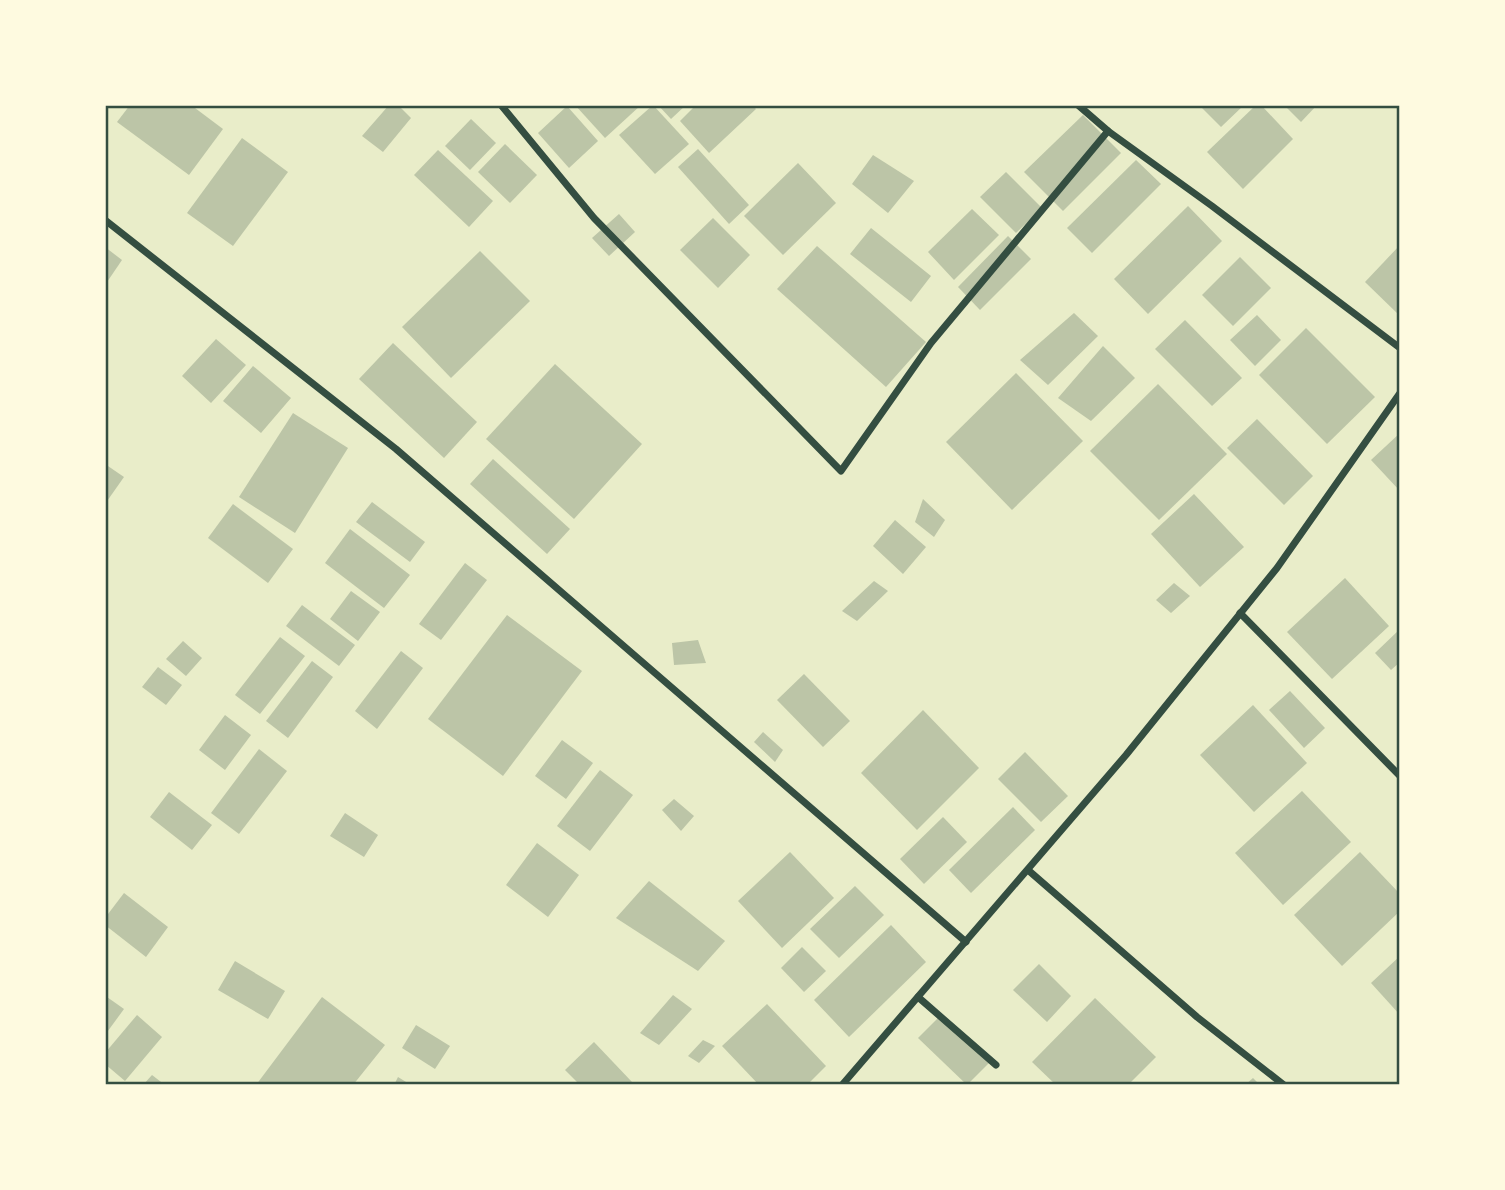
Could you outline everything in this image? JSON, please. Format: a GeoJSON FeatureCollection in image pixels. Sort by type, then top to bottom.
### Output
{"type":"FeatureCollection","features":[{"type":"Feature","properties":{"kind":"street"},"geometry":{"type":"LineString","coordinates":[[502,105],[594,218],[841,471],[932,343],[1108,131]]}},
{"type":"Feature","properties":{"kind":"street"},"geometry":{"type":"LineString","coordinates":[[1078,105],[1108,131],[1400,348]]}},
{"type":"Feature","properties":{"kind":"street"},"geometry":{"type":"LineString","coordinates":[[105,220],[396,449],[966,942]]}},
{"type":"Feature","properties":{"kind":"street"},"geometry":{"type":"LineString","coordinates":[[842,1085],[1126,755],[1277,568],[1400,393]]}},
{"type":"Feature","properties":{"kind":"street"},"geometry":{"type":"LineString","coordinates":[[1240,613],[1400,776]]}},
{"type":"Feature","properties":{"kind":"street"},"geometry":{"type":"LineString","coordinates":[[1028,870],[1196,1017],[1284,1085]]}},
{"type":"Feature","properties":{"kind":"street"},"geometry":{"type":"LineString","coordinates":[[918,997],[996,1066]]}},
{"type":"Feature","properties":{"kind":"building"},"geometry":{"type":"Polygon","coordinates":[[[130,105],[191,105],[223,129],[189,175],[117,122],[130,105]]]}},
{"type":"Feature","properties":{"kind":"building"},"geometry":{"type":"Polygon","coordinates":[[[389,105],[398,105],[411,118],[383,152],[362,136],[389,105]]]}},
{"type":"Feature","properties":{"kind":"building"},"geometry":{"type":"Polygon","coordinates":[[[575,105],[641,105],[605,138],[575,105]]]}},
{"type":"Feature","properties":{"kind":"building"},"geometry":{"type":"Polygon","coordinates":[[[653,105],[689,144],[655,174],[619,135],[653,105]]]}},
{"type":"Feature","properties":{"kind":"building"},"geometry":{"type":"Polygon","coordinates":[[[658,105],[686,105],[671,119],[658,105]]]}},
{"type":"Feature","properties":{"kind":"building"},"geometry":{"type":"Polygon","coordinates":[[[696,105],[752,105],[756,109],[709,153],[680,121],[696,105]]]}},
{"type":"Feature","properties":{"kind":"building"},"geometry":{"type":"Polygon","coordinates":[[[1199,105],[1244,105],[1221,127],[1199,105]]]}},
{"type":"Feature","properties":{"kind":"building"},"geometry":{"type":"Polygon","coordinates":[[[1256,105],[1261,105],[1293,139],[1243,189],[1207,152],[1256,105]]]}},
{"type":"Feature","properties":{"kind":"building"},"geometry":{"type":"Polygon","coordinates":[[[1284,105],[1317,105],[1301,122],[1284,105]]]}},
{"type":"Feature","properties":{"kind":"building"},"geometry":{"type":"Polygon","coordinates":[[[567,106],[598,141],[569,168],[538,133],[567,106]]]}},
{"type":"Feature","properties":{"kind":"building"},"geometry":{"type":"Polygon","coordinates":[[[1083,115],[1121,153],[1063,211],[1024,172],[1083,115]]]}},
{"type":"Feature","properties":{"kind":"building"},"geometry":{"type":"Polygon","coordinates":[[[471,119],[496,143],[470,170],[445,146],[471,119]]]}},
{"type":"Feature","properties":{"kind":"building"},"geometry":{"type":"Polygon","coordinates":[[[242,138],[288,172],[233,246],[187,213],[242,138]]]}},
{"type":"Feature","properties":{"kind":"building"},"geometry":{"type":"Polygon","coordinates":[[[505,144],[537,175],[510,203],[478,172],[505,144]]]}},
{"type":"Feature","properties":{"kind":"building"},"geometry":{"type":"Polygon","coordinates":[[[698,149],[749,205],[729,224],[678,167],[698,149]]]}},
{"type":"Feature","properties":{"kind":"building"},"geometry":{"type":"Polygon","coordinates":[[[438,150],[493,201],[469,227],[414,175],[438,150]]]}},
{"type":"Feature","properties":{"kind":"building"},"geometry":{"type":"Polygon","coordinates":[[[873,155],[914,181],[888,213],[852,184],[873,155]]]}},
{"type":"Feature","properties":{"kind":"building"},"geometry":{"type":"Polygon","coordinates":[[[1136,160],[1161,184],[1092,253],[1067,228],[1136,160]]]}},
{"type":"Feature","properties":{"kind":"building"},"geometry":{"type":"Polygon","coordinates":[[[798,163],[836,203],[783,255],[744,216],[798,163]]]}},
{"type":"Feature","properties":{"kind":"building"},"geometry":{"type":"Polygon","coordinates":[[[1006,172],[1042,208],[1016,233],[980,197],[1006,172]]]}},
{"type":"Feature","properties":{"kind":"building"},"geometry":{"type":"Polygon","coordinates":[[[1188,206],[1222,241],[1148,314],[1114,279],[1188,206]]]}},
{"type":"Feature","properties":{"kind":"building"},"geometry":{"type":"Polygon","coordinates":[[[972,209],[999,235],[954,280],[928,252],[972,209]]]}},
{"type":"Feature","properties":{"kind":"building"},"geometry":{"type":"Polygon","coordinates":[[[619,214],[635,232],[609,256],[592,238],[619,214]]]}},
{"type":"Feature","properties":{"kind":"building"},"geometry":{"type":"Polygon","coordinates":[[[713,218],[750,255],[718,288],[680,250],[713,218]]]}},
{"type":"Feature","properties":{"kind":"building"},"geometry":{"type":"Polygon","coordinates":[[[871,228],[931,276],[911,302],[850,254],[871,228]]]}},
{"type":"Feature","properties":{"kind":"building"},"geometry":{"type":"Polygon","coordinates":[[[1008,236],[1031,259],[980,310],[958,287],[1008,236]]]}},
{"type":"Feature","properties":{"kind":"building"},"geometry":{"type":"Polygon","coordinates":[[[1400,245],[1400,316],[1365,282],[1400,245]]]}},
{"type":"Feature","properties":{"kind":"building"},"geometry":{"type":"Polygon","coordinates":[[[817,246],[926,342],[886,387],[777,289],[817,246]]]}},
{"type":"Feature","properties":{"kind":"building"},"geometry":{"type":"Polygon","coordinates":[[[105,247],[122,260],[105,285],[105,247]]]}},
{"type":"Feature","properties":{"kind":"building"},"geometry":{"type":"Polygon","coordinates":[[[480,251],[530,301],[451,378],[402,327],[480,251]]]}},
{"type":"Feature","properties":{"kind":"building"},"geometry":{"type":"Polygon","coordinates":[[[1240,257],[1271,288],[1233,326],[1202,295],[1240,257]]]}},
{"type":"Feature","properties":{"kind":"building"},"geometry":{"type":"Polygon","coordinates":[[[1074,313],[1098,336],[1048,385],[1020,360],[1074,313]]]}},
{"type":"Feature","properties":{"kind":"building"},"geometry":{"type":"Polygon","coordinates":[[[1257,315],[1281,340],[1255,366],[1230,340],[1257,315]]]}},
{"type":"Feature","properties":{"kind":"building"},"geometry":{"type":"Polygon","coordinates":[[[1185,320],[1242,378],[1212,406],[1155,349],[1185,320]]]}},
{"type":"Feature","properties":{"kind":"building"},"geometry":{"type":"Polygon","coordinates":[[[1306,328],[1375,397],[1327,444],[1259,375],[1306,328]]]}},
{"type":"Feature","properties":{"kind":"building"},"geometry":{"type":"Polygon","coordinates":[[[216,339],[246,365],[211,403],[182,376],[216,339]]]}},
{"type":"Feature","properties":{"kind":"building"},"geometry":{"type":"Polygon","coordinates":[[[393,343],[477,422],[444,458],[359,379],[393,343]]]}},
{"type":"Feature","properties":{"kind":"building"},"geometry":{"type":"Polygon","coordinates":[[[1103,346],[1135,378],[1091,421],[1058,398],[1103,346]]]}},
{"type":"Feature","properties":{"kind":"building"},"geometry":{"type":"Polygon","coordinates":[[[555,364],[642,444],[574,519],[486,439],[555,364]]]}},
{"type":"Feature","properties":{"kind":"building"},"geometry":{"type":"Polygon","coordinates":[[[253,366],[291,398],[261,433],[223,401],[253,366]]]}},
{"type":"Feature","properties":{"kind":"building"},"geometry":{"type":"Polygon","coordinates":[[[1016,373],[1083,441],[1012,510],[946,442],[1016,373]]]}},
{"type":"Feature","properties":{"kind":"building"},"geometry":{"type":"Polygon","coordinates":[[[1158,384],[1227,454],[1159,520],[1090,451],[1158,384]]]}},
{"type":"Feature","properties":{"kind":"building"},"geometry":{"type":"Polygon","coordinates":[[[293,413],[348,448],[295,533],[239,497],[293,413]]]}},
{"type":"Feature","properties":{"kind":"building"},"geometry":{"type":"Polygon","coordinates":[[[1257,419],[1313,476],[1284,505],[1227,448],[1257,419]]]}},
{"type":"Feature","properties":{"kind":"building"},"geometry":{"type":"Polygon","coordinates":[[[1400,433],[1400,491],[1371,460],[1400,433]]]}},
{"type":"Feature","properties":{"kind":"building"},"geometry":{"type":"Polygon","coordinates":[[[493,459],[570,529],[547,554],[470,484],[493,459]]]}},
{"type":"Feature","properties":{"kind":"building"},"geometry":{"type":"Polygon","coordinates":[[[105,464],[124,477],[105,504],[105,464]]]}},
{"type":"Feature","properties":{"kind":"building"},"geometry":{"type":"Polygon","coordinates":[[[1194,494],[1244,547],[1200,587],[1151,534],[1194,494]]]}},
{"type":"Feature","properties":{"kind":"building"},"geometry":{"type":"Polygon","coordinates":[[[923,499],[945,520],[934,537],[915,522],[923,499]]]}},
{"type":"Feature","properties":{"kind":"building"},"geometry":{"type":"Polygon","coordinates":[[[372,502],[425,542],[410,562],[356,522],[372,502]]]}},
{"type":"Feature","properties":{"kind":"building"},"geometry":{"type":"Polygon","coordinates":[[[233,504],[293,549],[268,583],[208,538],[233,504]]]}},
{"type":"Feature","properties":{"kind":"building"},"geometry":{"type":"Polygon","coordinates":[[[895,520],[926,547],[903,574],[873,546],[895,520]]]}},
{"type":"Feature","properties":{"kind":"building"},"geometry":{"type":"Polygon","coordinates":[[[350,529],[410,575],[384,608],[325,563],[350,529]]]}},
{"type":"Feature","properties":{"kind":"building"},"geometry":{"type":"Polygon","coordinates":[[[465,563],[487,580],[441,640],[419,624],[465,563]]]}},
{"type":"Feature","properties":{"kind":"building"},"geometry":{"type":"Polygon","coordinates":[[[1345,578],[1389,626],[1332,679],[1287,632],[1345,578]]]}},
{"type":"Feature","properties":{"kind":"building"},"geometry":{"type":"Polygon","coordinates":[[[874,581],[888,591],[857,621],[842,611],[874,581]]]}},
{"type":"Feature","properties":{"kind":"building"},"geometry":{"type":"Polygon","coordinates":[[[1174,583],[1190,596],[1171,613],[1156,600],[1174,583]]]}},
{"type":"Feature","properties":{"kind":"building"},"geometry":{"type":"Polygon","coordinates":[[[351,591],[380,612],[358,641],[330,619],[351,591]]]}},
{"type":"Feature","properties":{"kind":"building"},"geometry":{"type":"Polygon","coordinates":[[[302,605],[355,645],[339,666],[286,626],[302,605]]]}},
{"type":"Feature","properties":{"kind":"building"},"geometry":{"type":"Polygon","coordinates":[[[507,615],[582,671],[503,776],[428,719],[507,615]]]}},
{"type":"Feature","properties":{"kind":"building"},"geometry":{"type":"Polygon","coordinates":[[[1400,629],[1400,662],[1391,670],[1375,653],[1400,629]]]}},
{"type":"Feature","properties":{"kind":"building"},"geometry":{"type":"Polygon","coordinates":[[[280,637],[305,656],[260,714],[235,695],[280,637]]]}},
{"type":"Feature","properties":{"kind":"building"},"geometry":{"type":"Polygon","coordinates":[[[698,640],[706,663],[674,665],[672,643],[698,640]]]}},
{"type":"Feature","properties":{"kind":"building"},"geometry":{"type":"Polygon","coordinates":[[[183,641],[202,658],[186,676],[166,659],[183,641]]]}},
{"type":"Feature","properties":{"kind":"building"},"geometry":{"type":"Polygon","coordinates":[[[401,651],[423,668],[377,729],[355,711],[401,651]]]}},
{"type":"Feature","properties":{"kind":"building"},"geometry":{"type":"Polygon","coordinates":[[[312,661],[333,677],[288,738],[266,721],[312,661]]]}},
{"type":"Feature","properties":{"kind":"building"},"geometry":{"type":"Polygon","coordinates":[[[158,667],[182,685],[166,705],[142,687],[158,667]]]}},
{"type":"Feature","properties":{"kind":"building"},"geometry":{"type":"Polygon","coordinates":[[[804,674],[850,721],[823,747],[777,700],[804,674]]]}},
{"type":"Feature","properties":{"kind":"building"},"geometry":{"type":"Polygon","coordinates":[[[1290,691],[1325,728],[1304,748],[1269,710],[1290,691]]]}},
{"type":"Feature","properties":{"kind":"building"},"geometry":{"type":"Polygon","coordinates":[[[1253,705],[1307,763],[1254,812],[1200,755],[1253,705]]]}},
{"type":"Feature","properties":{"kind":"building"},"geometry":{"type":"Polygon","coordinates":[[[923,710],[979,768],[917,830],[861,773],[923,710]]]}},
{"type":"Feature","properties":{"kind":"building"},"geometry":{"type":"Polygon","coordinates":[[[225,715],[251,735],[225,770],[199,750],[225,715]]]}},
{"type":"Feature","properties":{"kind":"building"},"geometry":{"type":"Polygon","coordinates":[[[763,732],[783,750],[775,762],[754,742],[763,732]]]}},
{"type":"Feature","properties":{"kind":"building"},"geometry":{"type":"Polygon","coordinates":[[[562,740],[593,763],[566,799],[535,776],[562,740]]]}},
{"type":"Feature","properties":{"kind":"building"},"geometry":{"type":"Polygon","coordinates":[[[259,749],[287,771],[239,834],[211,813],[259,749]]]}},
{"type":"Feature","properties":{"kind":"building"},"geometry":{"type":"Polygon","coordinates":[[[1025,752],[1068,796],[1041,822],[998,779],[1025,752]]]}},
{"type":"Feature","properties":{"kind":"building"},"geometry":{"type":"Polygon","coordinates":[[[600,770],[633,795],[590,851],[557,826],[600,770]]]}},
{"type":"Feature","properties":{"kind":"building"},"geometry":{"type":"Polygon","coordinates":[[[1302,791],[1351,842],[1283,905],[1235,853],[1302,791]]]}},
{"type":"Feature","properties":{"kind":"building"},"geometry":{"type":"Polygon","coordinates":[[[169,792],[212,825],[192,850],[150,817],[169,792]]]}},
{"type":"Feature","properties":{"kind":"building"},"geometry":{"type":"Polygon","coordinates":[[[674,799],[694,816],[681,831],[662,810],[674,799]]]}},
{"type":"Feature","properties":{"kind":"building"},"geometry":{"type":"Polygon","coordinates":[[[1013,807],[1035,830],[971,893],[949,870],[1013,807]]]}},
{"type":"Feature","properties":{"kind":"building"},"geometry":{"type":"Polygon","coordinates":[[[345,813],[378,835],[364,857],[330,836],[345,813]]]}},
{"type":"Feature","properties":{"kind":"building"},"geometry":{"type":"Polygon","coordinates":[[[943,817],[967,842],[924,884],[900,859],[943,817]]]}},
{"type":"Feature","properties":{"kind":"building"},"geometry":{"type":"Polygon","coordinates":[[[537,843],[579,875],[548,917],[506,885],[537,843]]]}},
{"type":"Feature","properties":{"kind":"building"},"geometry":{"type":"Polygon","coordinates":[[[790,852],[834,898],[782,948],[738,901],[790,852]]]}},
{"type":"Feature","properties":{"kind":"building"},"geometry":{"type":"Polygon","coordinates":[[[1360,852],[1400,894],[1400,911],[1342,966],[1294,915],[1360,852]]]}},
{"type":"Feature","properties":{"kind":"building"},"geometry":{"type":"Polygon","coordinates":[[[649,881],[725,941],[698,971],[616,918],[649,881]]]}},
{"type":"Feature","properties":{"kind":"building"},"geometry":{"type":"Polygon","coordinates":[[[855,886],[884,915],[839,958],[810,929],[855,886]]]}},
{"type":"Feature","properties":{"kind":"building"},"geometry":{"type":"Polygon","coordinates":[[[124,893],[168,927],[146,957],[105,925],[105,918],[124,893]]]}},
{"type":"Feature","properties":{"kind":"building"},"geometry":{"type":"Polygon","coordinates":[[[891,925],[926,962],[849,1037],[814,1000],[891,925]]]}},
{"type":"Feature","properties":{"kind":"building"},"geometry":{"type":"Polygon","coordinates":[[[802,947],[826,971],[804,992],[781,968],[802,947]]]}},
{"type":"Feature","properties":{"kind":"building"},"geometry":{"type":"Polygon","coordinates":[[[1400,956],[1400,1015],[1371,983],[1400,956]]]}},
{"type":"Feature","properties":{"kind":"building"},"geometry":{"type":"Polygon","coordinates":[[[235,961],[285,991],[268,1019],[218,990],[235,961]]]}},
{"type":"Feature","properties":{"kind":"building"},"geometry":{"type":"Polygon","coordinates":[[[1039,964],[1071,996],[1047,1022],[1013,990],[1039,964]]]}},
{"type":"Feature","properties":{"kind":"building"},"geometry":{"type":"Polygon","coordinates":[[[673,995],[692,1009],[659,1045],[640,1033],[673,995]]]}},
{"type":"Feature","properties":{"kind":"building"},"geometry":{"type":"Polygon","coordinates":[[[107,997],[124,1009],[105,1035],[105,999],[107,997]]]}},
{"type":"Feature","properties":{"kind":"building"},"geometry":{"type":"Polygon","coordinates":[[[322,997],[385,1045],[353,1085],[256,1085],[322,997]]]}},
{"type":"Feature","properties":{"kind":"building"},"geometry":{"type":"Polygon","coordinates":[[[1095,998],[1156,1057],[1128,1085],[1056,1085],[1032,1062],[1095,998]]]}},
{"type":"Feature","properties":{"kind":"building"},"geometry":{"type":"Polygon","coordinates":[[[767,1004],[826,1066],[807,1085],[759,1085],[722,1046],[767,1004]]]}},
{"type":"Feature","properties":{"kind":"building"},"geometry":{"type":"Polygon","coordinates":[[[137,1015],[162,1037],[125,1081],[105,1064],[105,1053],[137,1015]]]}},
{"type":"Feature","properties":{"kind":"building"},"geometry":{"type":"Polygon","coordinates":[[[940,1016],[989,1063],[967,1085],[918,1038],[940,1016]]]}},
{"type":"Feature","properties":{"kind":"building"},"geometry":{"type":"Polygon","coordinates":[[[416,1025],[450,1046],[435,1069],[402,1048],[416,1025]]]}},
{"type":"Feature","properties":{"kind":"building"},"geometry":{"type":"Polygon","coordinates":[[[703,1040],[715,1046],[699,1063],[688,1056],[703,1040]]]}},
{"type":"Feature","properties":{"kind":"building"},"geometry":{"type":"Polygon","coordinates":[[[594,1042],[632,1082],[630,1085],[580,1085],[565,1070],[594,1042]]]}},
{"type":"Feature","properties":{"kind":"building"},"geometry":{"type":"Polygon","coordinates":[[[152,1075],[165,1085],[143,1085],[152,1075]]]}},
{"type":"Feature","properties":{"kind":"building"},"geometry":{"type":"Polygon","coordinates":[[[398,1077],[411,1085],[394,1085],[398,1077]]]}},
{"type":"Feature","properties":{"kind":"building"},"geometry":{"type":"Polygon","coordinates":[[[1253,1078],[1260,1085],[1245,1085],[1253,1078]]]}}]}
